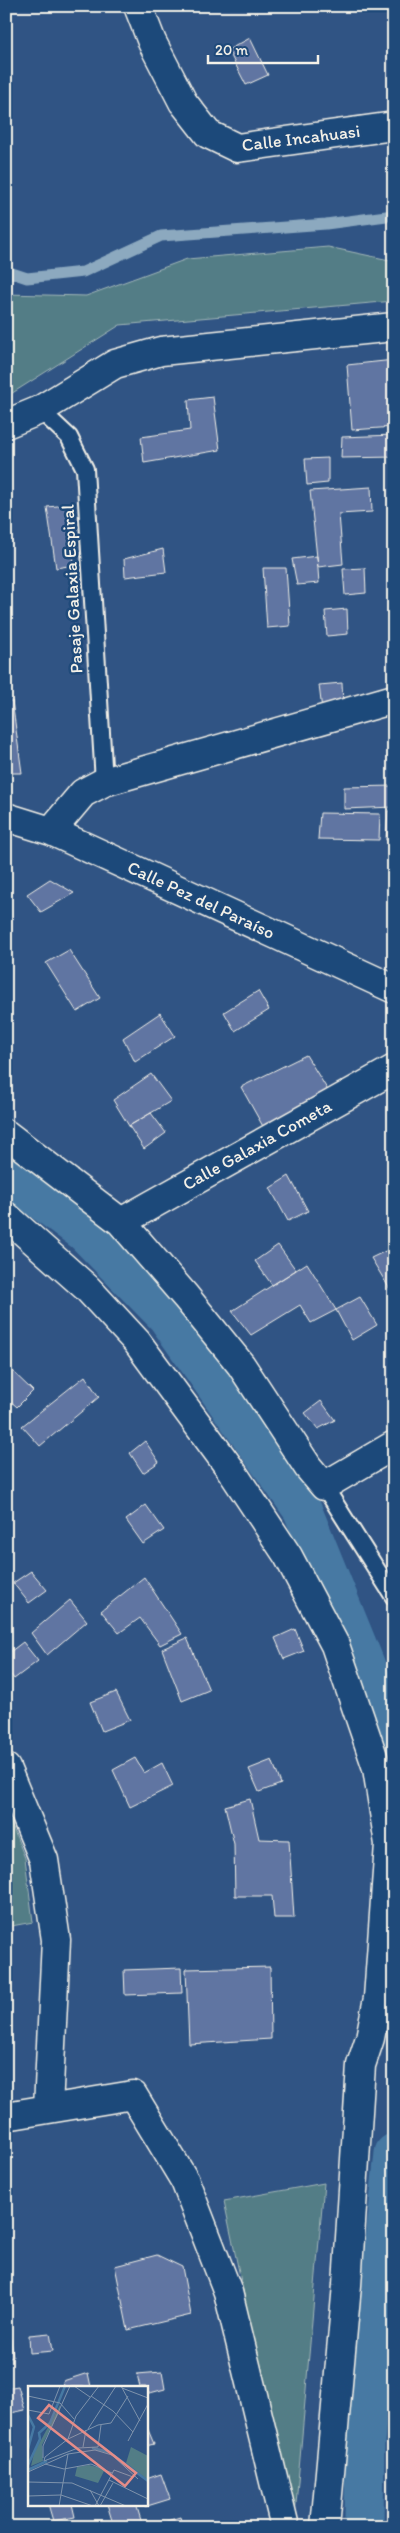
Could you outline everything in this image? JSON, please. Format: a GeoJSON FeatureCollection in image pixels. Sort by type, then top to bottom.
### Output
{"type":"FeatureCollection","features":[{"type":"Feature","properties":{"kind":"street","name":"Calle Incahuasi"},"geometry":{"type":"LineString","coordinates":[[138,6],[152,42],[183,102],[208,134],[237,148],[394,126]]}},
{"type":"Feature","properties":{"kind":"street"},"geometry":{"type":"LineString","coordinates":[[6,424],[40,410],[115,364],[161,351],[394,327]]}},
{"type":"Feature","properties":{"kind":"street"},"geometry":{"type":"LineString","coordinates":[[51,831],[83,793],[104,782],[394,699]]}},
{"type":"Feature","properties":{"kind":"street","name":"Calle Pez del Paraíso"},"geometry":{"type":"LineString","coordinates":[[6,817],[51,831],[394,990]]}},
{"type":"Feature","properties":{"kind":"street","name":"Calle Galaxia Cometa"},"geometry":{"type":"LineString","coordinates":[[121,1222],[394,1069]]}},
{"type":"Feature","properties":{"kind":"street"},"geometry":{"type":"LineString","coordinates":[[6,1134],[121,1222],[186,1297],[241,1365],[308,1467],[324,1486],[394,1445]]}},
{"type":"Feature","properties":{"kind":"street"},"geometry":{"type":"LineString","coordinates":[[6,1216],[87,1288],[138,1342],[261,1514],[288,1556],[335,1646],[377,1768],[389,1844],[378,1998],[370,2038],[360,2065],[347,2285],[325,2527]]}},
{"type":"Feature","properties":{"kind":"street"},"geometry":{"type":"LineString","coordinates":[[6,1768],[44,1860],[56,1940],[48,2108]]}},
{"type":"Feature","properties":{"kind":"street"},"geometry":{"type":"LineString","coordinates":[[6,2116],[133,2096],[185,2181],[228,2292],[286,2527]]}},
{"type":"Feature","properties":{"kind":"lane","name":"Pasaje Galaxia Espiral"},"geometry":{"type":"LineString","coordinates":[[40,410],[69,437],[85,469],[104,782]]}},
{"type":"Feature","properties":{"kind":"lane"},"geometry":{"type":"LineString","coordinates":[[324,1486],[394,1596]]}},
{"type":"Feature","properties":{"kind":"green space"},"geometry":{"type":"Polygon","coordinates":[[[328,247],[394,261],[394,301],[120,325],[6,397],[6,294],[86,296],[187,259],[328,247]]]}},
{"type":"Feature","properties":{"kind":"green space"},"geometry":{"type":"Polygon","coordinates":[[[6,1811],[25,1858],[33,1922],[6,1927],[6,1811]]]}},
{"type":"Feature","properties":{"kind":"green space"},"geometry":{"type":"Polygon","coordinates":[[[324,2183],[294,2527],[293,2527],[224,2201],[324,2183]]]}},
{"type":"Feature","properties":{"kind":"building"},"geometry":{"type":"Polygon","coordinates":[[[250,38],[268,75],[246,85],[228,50],[250,38]]]}},
{"type":"Feature","properties":{"kind":"building"},"geometry":{"type":"Polygon","coordinates":[[[394,360],[394,427],[352,430],[347,365],[394,360]]]}},
{"type":"Feature","properties":{"kind":"building"},"geometry":{"type":"Polygon","coordinates":[[[213,397],[220,450],[144,463],[141,437],[190,430],[188,400],[213,397]]]}},
{"type":"Feature","properties":{"kind":"building"},"geometry":{"type":"Polygon","coordinates":[[[394,435],[394,457],[341,458],[342,437],[394,435]]]}},
{"type":"Feature","properties":{"kind":"building"},"geometry":{"type":"Polygon","coordinates":[[[328,458],[328,483],[307,485],[305,459],[328,458]]]}},
{"type":"Feature","properties":{"kind":"building"},"geometry":{"type":"Polygon","coordinates":[[[371,487],[372,512],[339,514],[343,564],[318,567],[310,491],[371,487]]]}},
{"type":"Feature","properties":{"kind":"building"},"geometry":{"type":"Polygon","coordinates":[[[68,505],[74,565],[56,568],[47,507],[68,505]]]}},
{"type":"Feature","properties":{"kind":"building"},"geometry":{"type":"Polygon","coordinates":[[[163,549],[166,572],[125,577],[124,559],[163,549]]]}},
{"type":"Feature","properties":{"kind":"building"},"geometry":{"type":"Polygon","coordinates":[[[317,556],[319,583],[297,585],[292,559],[317,556]]]}},
{"type":"Feature","properties":{"kind":"building"},"geometry":{"type":"Polygon","coordinates":[[[263,568],[286,568],[290,626],[267,628],[263,568]]]}},
{"type":"Feature","properties":{"kind":"building"},"geometry":{"type":"Polygon","coordinates":[[[365,568],[366,593],[345,595],[343,569],[365,568]]]}},
{"type":"Feature","properties":{"kind":"building"},"geometry":{"type":"Polygon","coordinates":[[[347,609],[348,634],[327,636],[325,611],[347,609]]]}},
{"type":"Feature","properties":{"kind":"building"},"geometry":{"type":"Polygon","coordinates":[[[342,683],[343,708],[322,710],[319,685],[342,683]]]}},
{"type":"Feature","properties":{"kind":"building"},"geometry":{"type":"Polygon","coordinates":[[[6,701],[12,701],[22,773],[6,773],[6,701]]]}},
{"type":"Feature","properties":{"kind":"building"},"geometry":{"type":"Polygon","coordinates":[[[394,786],[394,807],[344,809],[344,787],[394,786]]]}},
{"type":"Feature","properties":{"kind":"building"},"geometry":{"type":"Polygon","coordinates":[[[388,811],[394,811],[394,840],[386,840],[388,811]]]}},
{"type":"Feature","properties":{"kind":"building"},"geometry":{"type":"Polygon","coordinates":[[[320,813],[380,814],[379,840],[318,839],[320,813]]]}},
{"type":"Feature","properties":{"kind":"building"},"geometry":{"type":"Polygon","coordinates":[[[50,879],[74,893],[41,912],[27,894],[50,879]]]}},
{"type":"Feature","properties":{"kind":"building"},"geometry":{"type":"Polygon","coordinates":[[[69,950],[100,998],[77,1012],[46,963],[69,950]]]}},
{"type":"Feature","properties":{"kind":"building"},"geometry":{"type":"Polygon","coordinates":[[[258,991],[269,1010],[235,1031],[224,1012],[258,991]]]}},
{"type":"Feature","properties":{"kind":"building"},"geometry":{"type":"Polygon","coordinates":[[[160,1013],[175,1036],[135,1062],[123,1038],[160,1013]]]}},
{"type":"Feature","properties":{"kind":"building"},"geometry":{"type":"Polygon","coordinates":[[[306,1055],[332,1097],[265,1130],[241,1087],[306,1055]]]}},
{"type":"Feature","properties":{"kind":"building"},"geometry":{"type":"Polygon","coordinates":[[[151,1074],[171,1101],[129,1126],[113,1100],[151,1074]]]}},
{"type":"Feature","properties":{"kind":"building"},"geometry":{"type":"Polygon","coordinates":[[[151,1113],[166,1133],[144,1149],[129,1126],[151,1113]]]}},
{"type":"Feature","properties":{"kind":"building"},"geometry":{"type":"Polygon","coordinates":[[[289,1176],[308,1211],[288,1221],[270,1188],[289,1176]]]}},
{"type":"Feature","properties":{"kind":"building"},"geometry":{"type":"Polygon","coordinates":[[[278,1245],[296,1270],[272,1285],[255,1261],[278,1245]]]}},
{"type":"Feature","properties":{"kind":"building"},"geometry":{"type":"Polygon","coordinates":[[[394,1247],[394,1296],[371,1258],[394,1247]]]}},
{"type":"Feature","properties":{"kind":"building"},"geometry":{"type":"Polygon","coordinates":[[[307,1263],[336,1310],[311,1323],[300,1305],[251,1335],[232,1311],[307,1263]]]}},
{"type":"Feature","properties":{"kind":"building"},"geometry":{"type":"Polygon","coordinates":[[[360,1297],[377,1325],[352,1340],[336,1310],[360,1297]]]}},
{"type":"Feature","properties":{"kind":"building"},"geometry":{"type":"Polygon","coordinates":[[[6,1365],[33,1391],[17,1407],[6,1397],[6,1365]]]}},
{"type":"Feature","properties":{"kind":"building"},"geometry":{"type":"Polygon","coordinates":[[[85,1376],[99,1397],[40,1446],[22,1426],[85,1376]]]}},
{"type":"Feature","properties":{"kind":"building"},"geometry":{"type":"Polygon","coordinates":[[[321,1401],[335,1420],[318,1429],[305,1413],[321,1401]]]}},
{"type":"Feature","properties":{"kind":"building"},"geometry":{"type":"Polygon","coordinates":[[[145,1441],[159,1462],[143,1473],[130,1453],[145,1441]]]}},
{"type":"Feature","properties":{"kind":"building"},"geometry":{"type":"Polygon","coordinates":[[[146,1505],[164,1530],[143,1544],[126,1520],[146,1505]]]}},
{"type":"Feature","properties":{"kind":"building"},"geometry":{"type":"Polygon","coordinates":[[[31,1571],[47,1590],[29,1603],[13,1583],[31,1571]]]}},
{"type":"Feature","properties":{"kind":"building"},"geometry":{"type":"Polygon","coordinates":[[[144,1577],[182,1634],[160,1645],[140,1618],[119,1633],[101,1611],[144,1577]]]}},
{"type":"Feature","properties":{"kind":"building"},"geometry":{"type":"Polygon","coordinates":[[[70,1600],[87,1621],[47,1655],[31,1633],[70,1600]]]}},
{"type":"Feature","properties":{"kind":"building"},"geometry":{"type":"Polygon","coordinates":[[[295,1629],[304,1651],[284,1659],[275,1638],[295,1629]]]}},
{"type":"Feature","properties":{"kind":"building"},"geometry":{"type":"Polygon","coordinates":[[[187,1638],[209,1690],[182,1701],[162,1649],[187,1638]]]}},
{"type":"Feature","properties":{"kind":"building"},"geometry":{"type":"Polygon","coordinates":[[[23,1642],[38,1661],[14,1679],[6,1668],[6,1655],[23,1642]]]}},
{"type":"Feature","properties":{"kind":"building"},"geometry":{"type":"Polygon","coordinates":[[[116,1692],[130,1720],[102,1731],[90,1702],[116,1692]]]}},
{"type":"Feature","properties":{"kind":"building"},"geometry":{"type":"Polygon","coordinates":[[[135,1758],[144,1773],[162,1763],[173,1786],[130,1807],[113,1770],[135,1758]]]}},
{"type":"Feature","properties":{"kind":"building"},"geometry":{"type":"Polygon","coordinates":[[[272,1760],[281,1784],[259,1792],[249,1769],[272,1760]]]}},
{"type":"Feature","properties":{"kind":"building"},"geometry":{"type":"Polygon","coordinates":[[[250,1799],[259,1839],[289,1840],[294,1918],[274,1918],[272,1896],[235,1896],[234,1844],[225,1806],[250,1799]]]}},
{"type":"Feature","properties":{"kind":"building"},"geometry":{"type":"Polygon","coordinates":[[[270,1967],[271,2039],[189,2044],[186,1969],[270,1967]]]}},
{"type":"Feature","properties":{"kind":"building"},"geometry":{"type":"Polygon","coordinates":[[[181,1968],[182,1993],[125,1995],[124,1970],[181,1968]]]}},
{"type":"Feature","properties":{"kind":"building"},"geometry":{"type":"Polygon","coordinates":[[[157,2255],[182,2267],[191,2315],[128,2330],[115,2266],[157,2255]]]}},
{"type":"Feature","properties":{"kind":"building"},"geometry":{"type":"Polygon","coordinates":[[[50,2333],[53,2351],[30,2353],[29,2335],[50,2333]]]}},
{"type":"Feature","properties":{"kind":"building"},"geometry":{"type":"Polygon","coordinates":[[[6,2339],[11,2339],[13,2357],[6,2359],[6,2339]]]}},
{"type":"Feature","properties":{"kind":"building"},"geometry":{"type":"Polygon","coordinates":[[[162,2372],[165,2389],[148,2393],[148,2386],[140,2386],[137,2374],[162,2372]]]}},
{"type":"Feature","properties":{"kind":"building"},"geometry":{"type":"Polygon","coordinates":[[[88,2373],[91,2386],[64,2386],[63,2381],[88,2373]]]}},
{"type":"Feature","properties":{"kind":"building"},"geometry":{"type":"Polygon","coordinates":[[[18,2386],[25,2410],[6,2414],[6,2388],[18,2386]]]}},
{"type":"Feature","properties":{"kind":"building"},"geometry":{"type":"Polygon","coordinates":[[[148,2430],[154,2444],[148,2446],[148,2430]]]}},
{"type":"Feature","properties":{"kind":"building"},"geometry":{"type":"Polygon","coordinates":[[[161,2474],[170,2499],[148,2506],[148,2478],[161,2474]]]}},
{"type":"Feature","properties":{"kind":"building"},"geometry":{"type":"Polygon","coordinates":[[[49,2506],[72,2506],[75,2517],[53,2521],[49,2506]]]}},
{"type":"Feature","properties":{"kind":"building"},"geometry":{"type":"Polygon","coordinates":[[[108,2506],[137,2506],[143,2527],[114,2527],[108,2506]]]}},
{"type":"Feature","properties":{"kind":"building"},"geometry":{"type":"Polygon","coordinates":[[[180,2517],[183,2527],[157,2527],[157,2524],[180,2517]]]}},
{"type":"Feature","properties":{"kind":"waterway"},"geometry":{"type":"LineString","coordinates":[[6,271],[27,278],[83,272],[161,236],[326,224],[394,215]]}},
{"type":"Feature","properties":{"kind":"waterway"},"geometry":{"type":"LineString","coordinates":[[6,1174],[84,1232],[167,1317],[302,1509],[394,1735]]}},
{"type":"Feature","properties":{"kind":"waterway"},"geometry":{"type":"LineString","coordinates":[[364,2527],[365,2441],[394,2153]]}}]}
